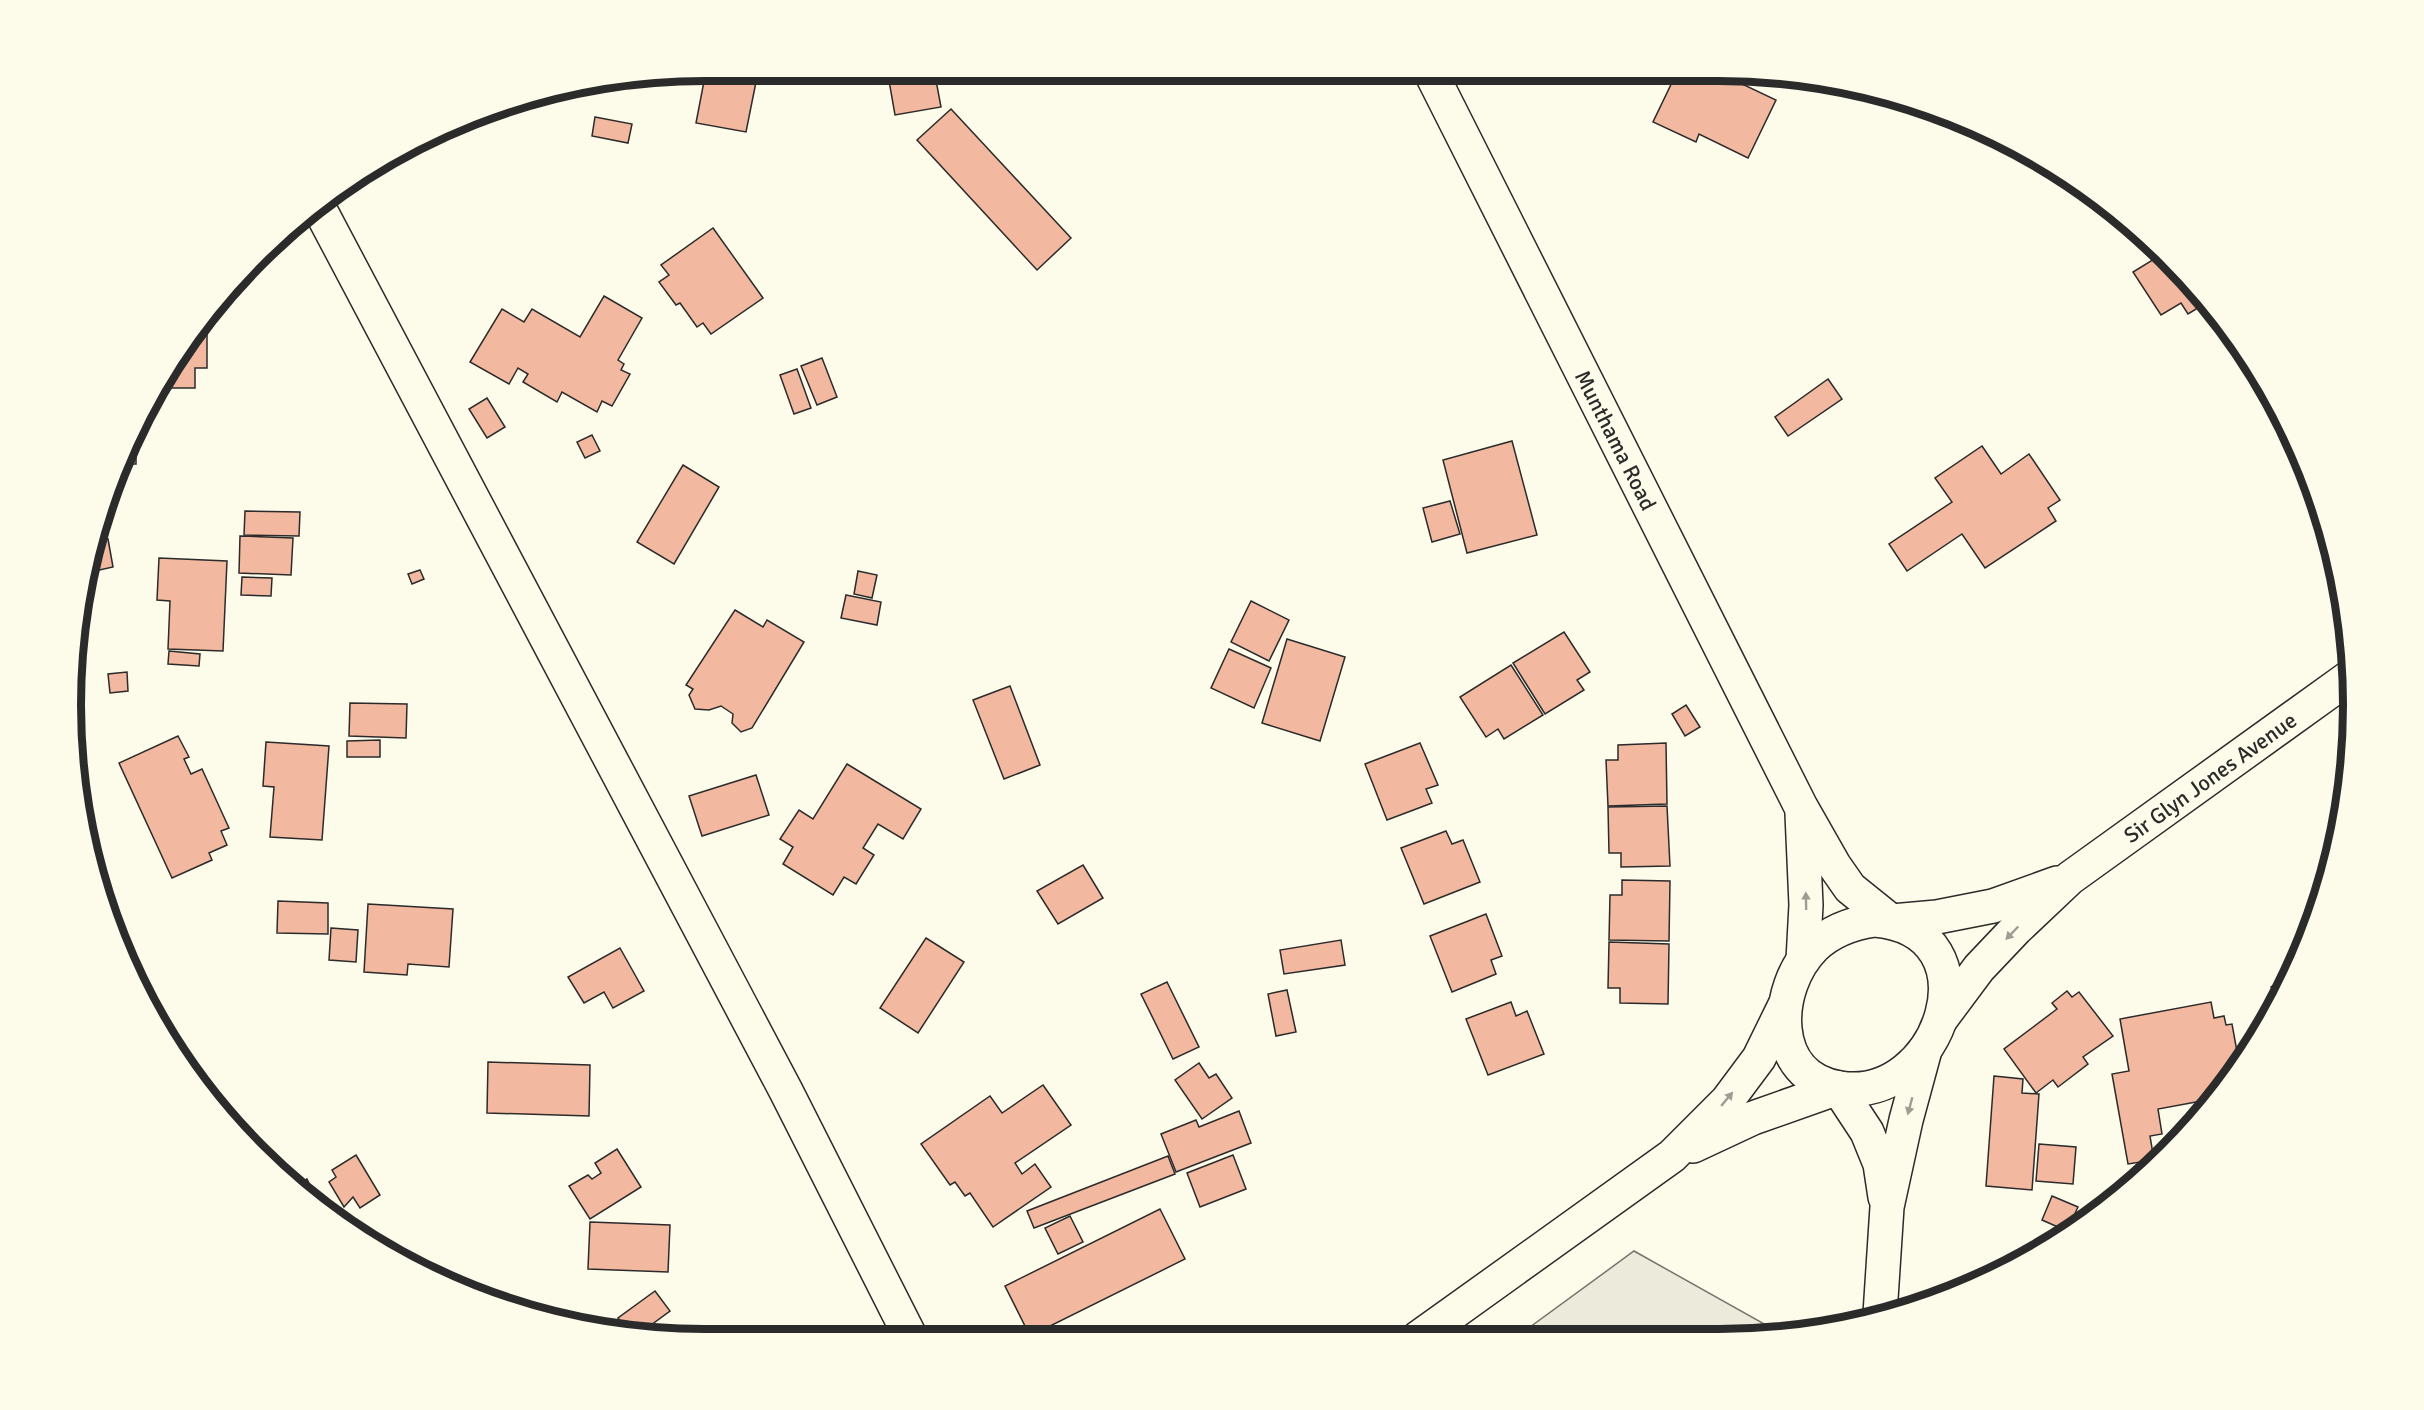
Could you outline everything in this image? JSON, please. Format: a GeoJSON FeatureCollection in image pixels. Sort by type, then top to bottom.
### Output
{"type":"FeatureCollection","features":[{"type":"Feature","properties":{"kind":"street","name":"Munthama Road"},"geometry":{"type":"LineString","coordinates":[[1435,81],[1801,807],[1834,866],[1850,888],[1891,921]]}},
{"type":"Feature","properties":{"kind":"street"},"geometry":{"type":"LineString","coordinates":[[321,213],[786,1091],[906,1329]]}},
{"type":"Feature","properties":{"kind":"street","name":"Sir Glyn Jones Avenue"},"geometry":{"type":"LineString","coordinates":[[2070,878],[2342,682]]}},
{"type":"Feature","properties":{"kind":"street","name":"Munthama Road"},"geometry":{"type":"LineString","coordinates":[[1801,807],[1806,905],[1803,960]]}},
{"type":"Feature","properties":{"kind":"street"},"geometry":{"type":"LineString","coordinates":[[1431,1329],[1672,1156],[1727,1101],[1759,1058],[1784,1007],[1791,982],[1803,960],[1815,946],[1844,927],[1875,920],[1937,917],[1993,906],[2070,878]]}},
{"type":"Feature","properties":{"kind":"street"},"geometry":{"type":"LineString","coordinates":[[1880,1308],[1887,1207],[1906,1120],[1925,1050],[1941,1019],[1979,968],[2070,878]]}},
{"type":"Feature","properties":{"kind":"street"},"geometry":{"type":"LineString","coordinates":[[1891,921],[1905,925],[1918,933],[1937,956],[1943,970],[1945,986],[1941,1019]]}},
{"type":"Feature","properties":{"kind":"street"},"geometry":{"type":"LineString","coordinates":[[1784,1007],[1783,1023],[1786,1039],[1800,1066],[1811,1076],[1838,1088],[1854,1089],[1885,1082],[1900,1074],[1925,1050]]}},
{"type":"Feature","properties":{"kind":"street"},"geometry":{"type":"LineString","coordinates":[[1672,1156],[1753,1118],[1838,1088]]}},
{"type":"Feature","properties":{"kind":"street"},"geometry":{"type":"LineString","coordinates":[[1838,1088],[1867,1132],[1880,1164],[1887,1207]]}},
{"type":"Feature","properties":{"kind":"shaded area"},"geometry":{"type":"Polygon","coordinates":[[[1634,1251],[1770,1327],[1719,1329],[1527,1329],[1634,1251]]]}},
{"type":"Feature","properties":{"kind":"building"},"geometry":{"type":"Polygon","coordinates":[[[704,81],[756,82],[746,132],[696,123],[704,81]]]}},
{"type":"Feature","properties":{"kind":"building"},"geometry":{"type":"Polygon","coordinates":[[[889,81],[936,81],[941,107],[895,115],[889,81]]]}},
{"type":"Feature","properties":{"kind":"building"},"geometry":{"type":"Polygon","coordinates":[[[1673,81],[1737,81],[1776,100],[1748,158],[1699,134],[1696,142],[1653,122],[1673,81]]]}},
{"type":"Feature","properties":{"kind":"building"},"geometry":{"type":"Polygon","coordinates":[[[951,109],[1071,238],[1037,270],[917,140],[951,109]]]}},
{"type":"Feature","properties":{"kind":"building"},"geometry":{"type":"Polygon","coordinates":[[[595,117],[632,124],[628,143],[592,136],[595,117]]]}},
{"type":"Feature","properties":{"kind":"building"},"geometry":{"type":"Polygon","coordinates":[[[713,228],[763,298],[711,334],[703,323],[697,327],[680,303],[676,305],[659,282],[669,275],[661,265],[713,228]]]}},
{"type":"Feature","properties":{"kind":"building"},"geometry":{"type":"Polygon","coordinates":[[[2154,259],[2199,307],[2188,314],[2181,303],[2161,315],[2133,272],[2154,259]]]}},
{"type":"Feature","properties":{"kind":"building"},"geometry":{"type":"Polygon","coordinates":[[[604,296],[642,318],[618,360],[624,364],[621,370],[630,374],[612,406],[602,401],[597,412],[562,392],[557,402],[523,382],[528,374],[518,368],[509,384],[470,362],[502,309],[524,322],[532,309],[580,337],[604,296]]]}},
{"type":"Feature","properties":{"kind":"building"},"geometry":{"type":"Polygon","coordinates":[[[207,329],[207,368],[195,368],[195,388],[168,388],[207,329]]]}},
{"type":"Feature","properties":{"kind":"building"},"geometry":{"type":"Polygon","coordinates":[[[822,358],[837,397],[817,405],[801,366],[822,358]]]}},
{"type":"Feature","properties":{"kind":"building"},"geometry":{"type":"Polygon","coordinates":[[[797,369],[811,408],[794,414],[780,375],[797,369]]]}},
{"type":"Feature","properties":{"kind":"building"},"geometry":{"type":"Polygon","coordinates":[[[1828,379],[1842,399],[1788,436],[1775,417],[1828,379]]]}},
{"type":"Feature","properties":{"kind":"building"},"geometry":{"type":"Polygon","coordinates":[[[487,398],[505,427],[487,438],[469,409],[487,398]]]}},
{"type":"Feature","properties":{"kind":"building"},"geometry":{"type":"Polygon","coordinates":[[[592,435],[600,451],[585,458],[577,442],[592,435]]]}},
{"type":"Feature","properties":{"kind":"building"},"geometry":{"type":"Polygon","coordinates":[[[1512,441],[1537,535],[1467,553],[1443,460],[1512,441]]]}},
{"type":"Feature","properties":{"kind":"building"},"geometry":{"type":"Polygon","coordinates":[[[1982,446],[2001,474],[2029,454],[2060,500],[2048,508],[2056,521],[1985,568],[1962,534],[1907,571],[1889,544],[1952,502],[1935,478],[1982,446]]]}},
{"type":"Feature","properties":{"kind":"building"},"geometry":{"type":"Polygon","coordinates":[[[136,449],[136,464],[129,464],[136,449]]]}},
{"type":"Feature","properties":{"kind":"building"},"geometry":{"type":"Polygon","coordinates":[[[683,465],[719,487],[674,564],[637,542],[683,465]]]}},
{"type":"Feature","properties":{"kind":"building"},"geometry":{"type":"Polygon","coordinates":[[[1450,501],[1460,534],[1432,542],[1423,508],[1450,501]]]}},
{"type":"Feature","properties":{"kind":"building"},"geometry":{"type":"Polygon","coordinates":[[[245,511],[300,512],[299,536],[244,535],[245,511]]]}},
{"type":"Feature","properties":{"kind":"building"},"geometry":{"type":"Polygon","coordinates":[[[240,536],[293,538],[291,575],[239,573],[240,536]]]}},
{"type":"Feature","properties":{"kind":"building"},"geometry":{"type":"Polygon","coordinates":[[[108,539],[113,567],[96,571],[102,543],[103,540],[108,539]]]}},
{"type":"Feature","properties":{"kind":"building"},"geometry":{"type":"Polygon","coordinates":[[[159,558],[227,561],[223,651],[168,649],[170,601],[157,600],[159,558]]]}},
{"type":"Feature","properties":{"kind":"building"},"geometry":{"type":"Polygon","coordinates":[[[420,570],[424,579],[412,584],[408,574],[420,570]]]}},
{"type":"Feature","properties":{"kind":"building"},"geometry":{"type":"Polygon","coordinates":[[[858,571],[877,575],[872,598],[854,594],[858,571]]]}},
{"type":"Feature","properties":{"kind":"building"},"geometry":{"type":"Polygon","coordinates":[[[242,577],[272,578],[271,596],[241,595],[242,577]]]}},
{"type":"Feature","properties":{"kind":"building"},"geometry":{"type":"Polygon","coordinates":[[[846,595],[881,602],[877,625],[841,618],[846,595]]]}},
{"type":"Feature","properties":{"kind":"building"},"geometry":{"type":"Polygon","coordinates":[[[1251,601],[1289,620],[1269,661],[1231,642],[1251,601]]]}},
{"type":"Feature","properties":{"kind":"building"},"geometry":{"type":"Polygon","coordinates":[[[735,610],[763,627],[767,620],[804,642],[752,728],[741,732],[732,723],[733,714],[721,706],[709,710],[695,709],[689,695],[693,689],[686,685],[735,610]]]}},
{"type":"Feature","properties":{"kind":"building"},"geometry":{"type":"Polygon","coordinates":[[[1564,632],[1590,672],[1577,680],[1584,690],[1545,714],[1513,663],[1564,632]]]}},
{"type":"Feature","properties":{"kind":"building"},"geometry":{"type":"Polygon","coordinates":[[[1287,639],[1345,657],[1320,741],[1262,723],[1287,639]]]}},
{"type":"Feature","properties":{"kind":"building"},"geometry":{"type":"Polygon","coordinates":[[[1229,649],[1271,668],[1254,708],[1211,688],[1229,649]]]}},
{"type":"Feature","properties":{"kind":"building"},"geometry":{"type":"Polygon","coordinates":[[[169,651],[200,654],[199,666],[168,664],[169,651]]]}},
{"type":"Feature","properties":{"kind":"building"},"geometry":{"type":"Polygon","coordinates":[[[1511,665],[1543,715],[1504,739],[1498,729],[1486,737],[1460,697],[1511,665]]]}},
{"type":"Feature","properties":{"kind":"building"},"geometry":{"type":"Polygon","coordinates":[[[127,672],[128,691],[110,693],[108,674],[127,672]]]}},
{"type":"Feature","properties":{"kind":"building"},"geometry":{"type":"Polygon","coordinates":[[[1010,686],[1040,765],[1004,779],[973,700],[1010,686]]]}},
{"type":"Feature","properties":{"kind":"building"},"geometry":{"type":"Polygon","coordinates":[[[350,703],[407,704],[406,738],[349,736],[350,703]]]}},
{"type":"Feature","properties":{"kind":"building"},"geometry":{"type":"Polygon","coordinates":[[[1686,705],[1700,727],[1685,736],[1672,714],[1686,705]]]}},
{"type":"Feature","properties":{"kind":"building"},"geometry":{"type":"Polygon","coordinates":[[[178,736],[189,757],[184,759],[191,774],[202,769],[229,828],[221,831],[227,845],[209,853],[212,860],[172,878],[119,763],[178,736]]]}},
{"type":"Feature","properties":{"kind":"building"},"geometry":{"type":"Polygon","coordinates":[[[380,740],[380,757],[347,757],[347,741],[380,740]]]}},
{"type":"Feature","properties":{"kind":"building"},"geometry":{"type":"Polygon","coordinates":[[[266,742],[329,746],[322,840],[270,837],[274,787],[263,786],[266,742]]]}},
{"type":"Feature","properties":{"kind":"building"},"geometry":{"type":"Polygon","coordinates":[[[1420,743],[1438,785],[1426,789],[1432,803],[1387,820],[1365,764],[1420,743]]]}},
{"type":"Feature","properties":{"kind":"building"},"geometry":{"type":"Polygon","coordinates":[[[1666,743],[1667,804],[1608,806],[1606,760],[1618,760],[1618,745],[1666,743]]]}},
{"type":"Feature","properties":{"kind":"building"},"geometry":{"type":"Polygon","coordinates":[[[847,764],[921,809],[903,839],[878,824],[863,848],[874,855],[856,884],[844,877],[833,895],[783,864],[793,847],[780,839],[799,810],[813,819],[847,764]]]}},
{"type":"Feature","properties":{"kind":"building"},"geometry":{"type":"Polygon","coordinates":[[[756,775],[769,815],[702,836],[689,796],[756,775]]]}},
{"type":"Feature","properties":{"kind":"building"},"geometry":{"type":"Polygon","coordinates":[[[1667,806],[1670,866],[1621,867],[1621,853],[1609,853],[1608,807],[1667,806]]]}},
{"type":"Feature","properties":{"kind":"building"},"geometry":{"type":"Polygon","coordinates":[[[1446,831],[1452,844],[1463,840],[1480,882],[1424,904],[1401,848],[1446,831]]]}},
{"type":"Feature","properties":{"kind":"building"},"geometry":{"type":"Polygon","coordinates":[[[1083,865],[1103,898],[1058,924],[1037,891],[1083,865]]]}},
{"type":"Feature","properties":{"kind":"building"},"geometry":{"type":"Polygon","coordinates":[[[1622,880],[1670,881],[1669,941],[1609,940],[1610,895],[1622,895],[1622,880]]]}},
{"type":"Feature","properties":{"kind":"building"},"geometry":{"type":"Polygon","coordinates":[[[278,901],[328,903],[328,934],[277,933],[278,901]]]}},
{"type":"Feature","properties":{"kind":"building"},"geometry":{"type":"Polygon","coordinates":[[[368,904],[453,909],[449,967],[408,964],[407,975],[364,972],[368,904]]]}},
{"type":"Feature","properties":{"kind":"building"},"geometry":{"type":"Polygon","coordinates":[[[1486,914],[1502,956],[1491,960],[1496,974],[1452,992],[1430,936],[1486,914]]]}},
{"type":"Feature","properties":{"kind":"building"},"geometry":{"type":"Polygon","coordinates":[[[331,928],[358,930],[356,962],[329,960],[331,928]]]}},
{"type":"Feature","properties":{"kind":"building"},"geometry":{"type":"Polygon","coordinates":[[[926,938],[964,962],[918,1033],[880,1008],[926,938]]]}},
{"type":"Feature","properties":{"kind":"building"},"geometry":{"type":"Polygon","coordinates":[[[1341,940],[1345,965],[1284,974],[1280,950],[1341,940]]]}},
{"type":"Feature","properties":{"kind":"building"},"geometry":{"type":"Polygon","coordinates":[[[1609,942],[1669,944],[1668,1004],[1620,1003],[1620,988],[1608,988],[1609,942]]]}},
{"type":"Feature","properties":{"kind":"building"},"geometry":{"type":"Polygon","coordinates":[[[620,948],[644,991],[613,1008],[604,992],[584,1003],[568,977],[620,948]]]}},
{"type":"Feature","properties":{"kind":"building"},"geometry":{"type":"Polygon","coordinates":[[[1167,982],[1199,1047],[1173,1059],[1141,994],[1167,982]]]}},
{"type":"Feature","properties":{"kind":"building"},"geometry":{"type":"Polygon","coordinates":[[[1287,990],[1296,1032],[1276,1036],[1268,994],[1287,990]]]}},
{"type":"Feature","properties":{"kind":"building"},"geometry":{"type":"Polygon","coordinates":[[[2067,991],[2072,997],[2079,992],[2113,1036],[2083,1057],[2088,1064],[2058,1087],[2053,1080],[2036,1093],[2004,1049],[2057,1009],[2052,1003],[2067,991]]]}},
{"type":"Feature","properties":{"kind":"building"},"geometry":{"type":"Polygon","coordinates":[[[1511,1002],[1516,1016],[1527,1011],[1544,1054],[1488,1075],[1466,1019],[1511,1002]]]}},
{"type":"Feature","properties":{"kind":"building"},"geometry":{"type":"Polygon","coordinates":[[[2211,1002],[2214,1018],[2224,1016],[2226,1025],[2232,1024],[2237,1053],[2200,1101],[2158,1109],[2162,1134],[2150,1136],[2153,1153],[2143,1162],[2128,1164],[2112,1074],[2129,1071],[2120,1019],[2211,1002]]]}},
{"type":"Feature","properties":{"kind":"building"},"geometry":{"type":"Polygon","coordinates":[[[488,1062],[590,1065],[589,1116],[487,1113],[488,1062]]]}},
{"type":"Feature","properties":{"kind":"building"},"geometry":{"type":"Polygon","coordinates":[[[1199,1063],[1209,1078],[1216,1074],[1232,1098],[1202,1119],[1175,1080],[1199,1063]]]}},
{"type":"Feature","properties":{"kind":"building"},"geometry":{"type":"Polygon","coordinates":[[[1994,1076],[2023,1079],[2022,1093],[2039,1094],[2032,1190],[1986,1186],[1994,1076]]]}},
{"type":"Feature","properties":{"kind":"building"},"geometry":{"type":"Polygon","coordinates":[[[1043,1085],[1071,1125],[1015,1163],[1022,1174],[1035,1164],[1051,1187],[993,1227],[970,1193],[965,1196],[955,1182],[950,1185],[921,1144],[990,1096],[1002,1113],[1043,1085]]]}},
{"type":"Feature","properties":{"kind":"building"},"geometry":{"type":"Polygon","coordinates":[[[1239,1111],[1251,1143],[1176,1172],[1161,1134],[1196,1120],[1199,1127],[1239,1111]]]}},
{"type":"Feature","properties":{"kind":"building"},"geometry":{"type":"Polygon","coordinates":[[[2039,1144],[2076,1147],[2073,1184],[2036,1181],[2039,1144]]]}},
{"type":"Feature","properties":{"kind":"building"},"geometry":{"type":"Polygon","coordinates":[[[617,1149],[641,1187],[590,1219],[569,1186],[588,1175],[592,1179],[601,1173],[595,1163],[617,1149]]]}},
{"type":"Feature","properties":{"kind":"building"},"geometry":{"type":"Polygon","coordinates":[[[356,1155],[380,1195],[360,1208],[353,1197],[344,1207],[329,1182],[336,1177],[332,1170],[356,1155]]]}},
{"type":"Feature","properties":{"kind":"building"},"geometry":{"type":"Polygon","coordinates":[[[1233,1155],[1246,1189],[1200,1207],[1187,1173],[1233,1155]]]}},
{"type":"Feature","properties":{"kind":"building"},"geometry":{"type":"Polygon","coordinates":[[[1168,1156],[1175,1174],[1034,1228],[1027,1211],[1168,1156]]]}},
{"type":"Feature","properties":{"kind":"building"},"geometry":{"type":"Polygon","coordinates":[[[307,1179],[312,1189],[303,1181],[307,1179]]]}},
{"type":"Feature","properties":{"kind":"building"},"geometry":{"type":"Polygon","coordinates":[[[2052,1196],[2078,1207],[2072,1219],[2060,1228],[2042,1220],[2052,1196]]]}},
{"type":"Feature","properties":{"kind":"building"},"geometry":{"type":"Polygon","coordinates":[[[1160,1209],[1185,1259],[1044,1329],[1026,1329],[1005,1286],[1160,1209]]]}},
{"type":"Feature","properties":{"kind":"building"},"geometry":{"type":"Polygon","coordinates":[[[1070,1216],[1083,1242],[1058,1254],[1045,1228],[1070,1216]]]}},
{"type":"Feature","properties":{"kind":"building"},"geometry":{"type":"Polygon","coordinates":[[[590,1222],[670,1225],[668,1272],[588,1269],[590,1222]]]}},
{"type":"Feature","properties":{"kind":"building"},"geometry":{"type":"Polygon","coordinates":[[[655,1291],[670,1311],[649,1326],[622,1324],[618,1318],[655,1291]]]}}]}
